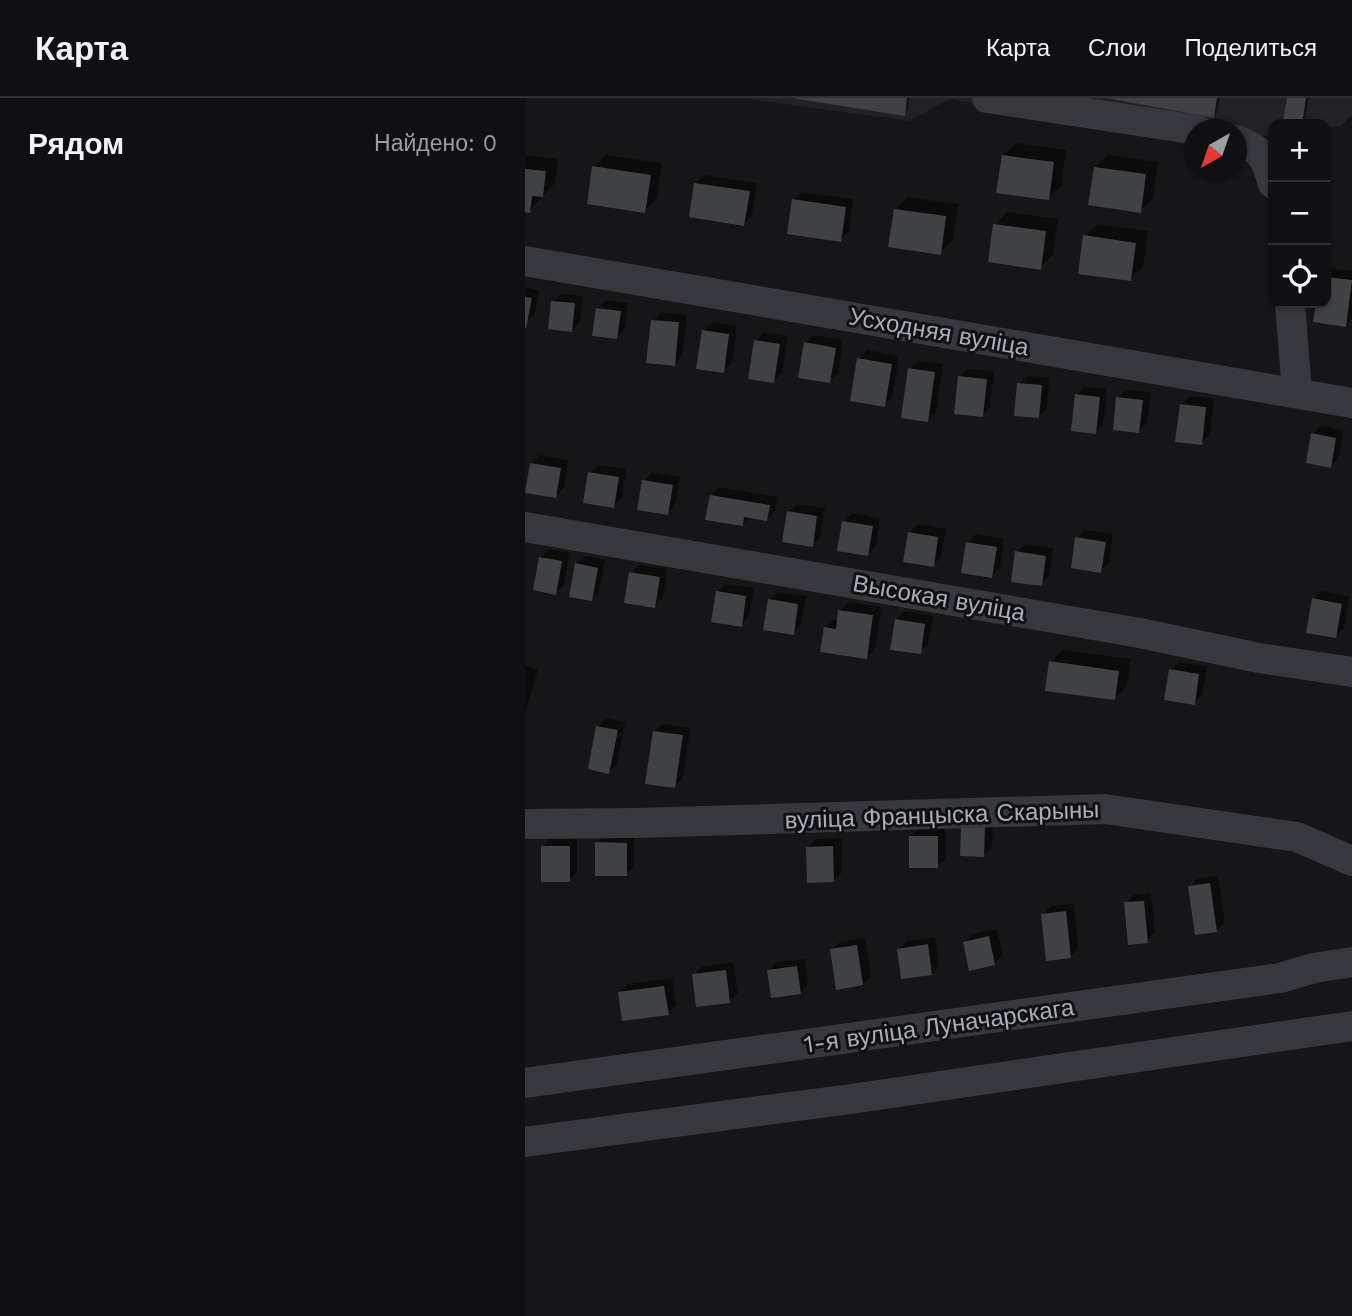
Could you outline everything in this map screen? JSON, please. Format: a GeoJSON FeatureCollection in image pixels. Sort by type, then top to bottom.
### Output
{"type":"FeatureCollection","features":[{"type":"Feature","properties":{"kind":"street"},"geometry":{"type":"LineString","coordinates":[[988,98],[1184,128]]}},
{"type":"Feature","properties":{"kind":"street"},"geometry":{"type":"LineString","coordinates":[[1247,144],[1265,158],[1272,182]]}},
{"type":"Feature","properties":{"kind":"street","name":"Усходняя вуліца"},"geometry":{"type":"LineString","coordinates":[[525,261],[1352,403]]}},
{"type":"Feature","properties":{"kind":"street"},"geometry":{"type":"LineString","coordinates":[[1290,308],[1297,393]]}},
{"type":"Feature","properties":{"kind":"street","name":"Высокая вуліца"},"geometry":{"type":"LineString","coordinates":[[525,527],[1127,631],[1259,658],[1352,672]]}},
{"type":"Feature","properties":{"kind":"street","name":"вуліца Францыска Скарыны"},"geometry":{"type":"LineString","coordinates":[[525,824],[1105,809],[1297,837],[1352,861]]}},
{"type":"Feature","properties":{"kind":"street","name":"1-я вуліца Луначарскага"},"geometry":{"type":"LineString","coordinates":[[525,1083],[1280,978],[1314,968],[1352,962]]}},
{"type":"Feature","properties":{"kind":"street"},"geometry":{"type":"LineString","coordinates":[[525,1142],[851,1100],[1352,1026]]}},
{"type":"Feature","properties":{"kind":"shaded area"},"geometry":{"type":"Polygon","coordinates":[[[743,98],[1352,98],[1352,115],[1339,127],[1331,128],[1331,119],[1268,119],[1268,136],[1247,139],[1247,119],[1184,119],[1184,135],[950,99],[909,121],[743,98]]]}},
{"type":"Feature","properties":{"kind":"building"},"geometry":{"type":"Polygon","coordinates":[[[792,98],[907,98],[905,116],[792,98]]]}},
{"type":"Feature","properties":{"kind":"building"},"geometry":{"type":"Polygon","coordinates":[[[1107,98],[1217,98],[1214,118],[1107,98]]]}},
{"type":"Feature","properties":{"kind":"building"},"geometry":{"type":"Polygon","coordinates":[[[1287,98],[1306,98],[1303,119],[1283,119],[1287,98]]]}},
{"type":"Feature","properties":{"kind":"building"},"geometry":{"type":"Polygon","coordinates":[[[1002,155],[1054,162],[1049,200],[996,193],[1002,155]]]}},
{"type":"Feature","properties":{"kind":"building"},"geometry":{"type":"Polygon","coordinates":[[[592,166],[651,175],[645,213],[587,204],[592,166]]]}},
{"type":"Feature","properties":{"kind":"building"},"geometry":{"type":"Polygon","coordinates":[[[1094,167],[1146,174],[1141,213],[1088,205],[1094,167]]]}},
{"type":"Feature","properties":{"kind":"building"},"geometry":{"type":"Polygon","coordinates":[[[525,169],[546,171],[543,197],[532,196],[530,213],[525,212],[525,169]]]}},
{"type":"Feature","properties":{"kind":"building"},"geometry":{"type":"Polygon","coordinates":[[[694,183],[750,191],[744,226],[689,217],[694,183]]]}},
{"type":"Feature","properties":{"kind":"building"},"geometry":{"type":"Polygon","coordinates":[[[792,199],[846,207],[841,242],[787,234],[792,199]]]}},
{"type":"Feature","properties":{"kind":"building"},"geometry":{"type":"Polygon","coordinates":[[[894,209],[946,216],[941,255],[888,247],[894,209]]]}},
{"type":"Feature","properties":{"kind":"building"},"geometry":{"type":"Polygon","coordinates":[[[993,224],[1046,231],[1041,270],[988,262],[993,224]]]}},
{"type":"Feature","properties":{"kind":"building"},"geometry":{"type":"Polygon","coordinates":[[[1083,235],[1136,243],[1131,281],[1078,274],[1083,235]]]}},
{"type":"Feature","properties":{"kind":"building"},"geometry":{"type":"Polygon","coordinates":[[[1331,278],[1352,280],[1346,327],[1313,322],[1315,308],[1331,308],[1331,278]]]}},
{"type":"Feature","properties":{"kind":"building"},"geometry":{"type":"Polygon","coordinates":[[[525,297],[532,298],[526,328],[525,328],[525,297]]]}},
{"type":"Feature","properties":{"kind":"building"},"geometry":{"type":"Polygon","coordinates":[[[551,301],[575,303],[572,332],[548,329],[551,301]]]}},
{"type":"Feature","properties":{"kind":"building"},"geometry":{"type":"Polygon","coordinates":[[[596,308],[621,311],[617,339],[592,336],[596,308]]]}},
{"type":"Feature","properties":{"kind":"building"},"geometry":{"type":"Polygon","coordinates":[[[651,320],[679,322],[675,366],[646,363],[651,320]]]}},
{"type":"Feature","properties":{"kind":"building"},"geometry":{"type":"Polygon","coordinates":[[[702,330],[729,334],[724,373],[696,369],[702,330]]]}},
{"type":"Feature","properties":{"kind":"building"},"geometry":{"type":"Polygon","coordinates":[[[754,340],[780,344],[774,383],[748,379],[754,340]]]}},
{"type":"Feature","properties":{"kind":"building"},"geometry":{"type":"Polygon","coordinates":[[[804,342],[836,348],[830,383],[798,378],[804,342]]]}},
{"type":"Feature","properties":{"kind":"building"},"geometry":{"type":"Polygon","coordinates":[[[857,358],[892,364],[885,407],[850,401],[857,358]]]}},
{"type":"Feature","properties":{"kind":"building"},"geometry":{"type":"Polygon","coordinates":[[[908,368],[935,372],[928,422],[901,418],[908,368]]]}},
{"type":"Feature","properties":{"kind":"building"},"geometry":{"type":"Polygon","coordinates":[[[958,376],[987,379],[983,417],[954,414],[958,376]]]}},
{"type":"Feature","properties":{"kind":"building"},"geometry":{"type":"Polygon","coordinates":[[[1017,383],[1042,385],[1039,418],[1014,416],[1017,383]]]}},
{"type":"Feature","properties":{"kind":"building"},"geometry":{"type":"Polygon","coordinates":[[[1075,394],[1100,397],[1096,434],[1071,431],[1075,394]]]}},
{"type":"Feature","properties":{"kind":"building"},"geometry":{"type":"Polygon","coordinates":[[[1116,397],[1143,400],[1139,433],[1113,430],[1116,397]]]}},
{"type":"Feature","properties":{"kind":"building"},"geometry":{"type":"Polygon","coordinates":[[[1180,404],[1206,407],[1202,445],[1175,442],[1180,404]]]}},
{"type":"Feature","properties":{"kind":"building"},"geometry":{"type":"Polygon","coordinates":[[[1311,433],[1336,438],[1331,468],[1306,463],[1311,433]]]}},
{"type":"Feature","properties":{"kind":"building"},"geometry":{"type":"Polygon","coordinates":[[[530,463],[561,468],[556,498],[525,493],[530,463]]]}},
{"type":"Feature","properties":{"kind":"building"},"geometry":{"type":"Polygon","coordinates":[[[588,472],[619,477],[614,508],[583,503],[588,472]]]}},
{"type":"Feature","properties":{"kind":"building"},"geometry":{"type":"Polygon","coordinates":[[[642,480],[673,485],[668,515],[637,510],[642,480]]]}},
{"type":"Feature","properties":{"kind":"building"},"geometry":{"type":"Polygon","coordinates":[[[710,495],[770,505],[767,521],[744,517],[743,526],[705,520],[710,495]]]}},
{"type":"Feature","properties":{"kind":"building"},"geometry":{"type":"Polygon","coordinates":[[[787,511],[817,516],[813,547],[782,542],[787,511]]]}},
{"type":"Feature","properties":{"kind":"building"},"geometry":{"type":"Polygon","coordinates":[[[842,521],[873,526],[868,556],[837,551],[842,521]]]}},
{"type":"Feature","properties":{"kind":"building"},"geometry":{"type":"Polygon","coordinates":[[[908,532],[938,537],[934,567],[903,562],[908,532]]]}},
{"type":"Feature","properties":{"kind":"building"},"geometry":{"type":"Polygon","coordinates":[[[1075,537],[1106,542],[1101,573],[1071,568],[1075,537]]]}},
{"type":"Feature","properties":{"kind":"building"},"geometry":{"type":"Polygon","coordinates":[[[966,542],[997,547],[992,578],[961,573],[966,542]]]}},
{"type":"Feature","properties":{"kind":"building"},"geometry":{"type":"Polygon","coordinates":[[[1015,551],[1046,556],[1042,586],[1011,582],[1015,551]]]}},
{"type":"Feature","properties":{"kind":"building"},"geometry":{"type":"Polygon","coordinates":[[[539,557],[562,561],[556,595],[533,590],[539,557]]]}},
{"type":"Feature","properties":{"kind":"building"},"geometry":{"type":"Polygon","coordinates":[[[575,563],[598,568],[592,601],[569,597],[575,563]]]}},
{"type":"Feature","properties":{"kind":"building"},"geometry":{"type":"Polygon","coordinates":[[[629,572],[660,577],[655,608],[624,603],[629,572]]]}},
{"type":"Feature","properties":{"kind":"building"},"geometry":{"type":"Polygon","coordinates":[[[716,591],[746,596],[742,627],[711,622],[716,591]]]}},
{"type":"Feature","properties":{"kind":"building"},"geometry":{"type":"Polygon","coordinates":[[[1312,598],[1342,604],[1336,638],[1306,633],[1312,598]]]}},
{"type":"Feature","properties":{"kind":"building"},"geometry":{"type":"Polygon","coordinates":[[[768,599],[798,604],[794,635],[763,630],[768,599]]]}},
{"type":"Feature","properties":{"kind":"building"},"geometry":{"type":"Polygon","coordinates":[[[838,610],[873,615],[867,659],[820,652],[824,627],[836,629],[838,610]]]}},
{"type":"Feature","properties":{"kind":"building"},"geometry":{"type":"Polygon","coordinates":[[[895,619],[925,624],[921,654],[890,650],[895,619]]]}},
{"type":"Feature","properties":{"kind":"building"},"geometry":{"type":"Polygon","coordinates":[[[1049,661],[1119,671],[1115,700],[1045,691],[1049,661]]]}},
{"type":"Feature","properties":{"kind":"building"},"geometry":{"type":"Polygon","coordinates":[[[1169,669],[1199,674],[1195,705],[1164,700],[1169,669]]]}},
{"type":"Feature","properties":{"kind":"building"},"geometry":{"type":"Polygon","coordinates":[[[596,726],[618,730],[609,774],[588,769],[596,726]]]}},
{"type":"Feature","properties":{"kind":"building"},"geometry":{"type":"Polygon","coordinates":[[[653,731],[683,735],[675,788],[645,784],[653,731]]]}},
{"type":"Feature","properties":{"kind":"building"},"geometry":{"type":"Polygon","coordinates":[[[961,826],[985,827],[984,857],[960,856],[961,826]]]}},
{"type":"Feature","properties":{"kind":"building"},"geometry":{"type":"Polygon","coordinates":[[[909,836],[938,836],[938,868],[909,868],[909,836]]]}},
{"type":"Feature","properties":{"kind":"building"},"geometry":{"type":"Polygon","coordinates":[[[595,842],[627,843],[627,876],[595,876],[595,842]]]}},
{"type":"Feature","properties":{"kind":"building"},"geometry":{"type":"Polygon","coordinates":[[[541,846],[570,846],[570,882],[541,882],[541,846]]]}},
{"type":"Feature","properties":{"kind":"building"},"geometry":{"type":"Polygon","coordinates":[[[833,846],[834,882],[807,883],[806,847],[833,846]]]}},
{"type":"Feature","properties":{"kind":"building"},"geometry":{"type":"Polygon","coordinates":[[[1210,883],[1217,932],[1195,935],[1188,886],[1210,883]]]}},
{"type":"Feature","properties":{"kind":"building"},"geometry":{"type":"Polygon","coordinates":[[[1144,901],[1148,943],[1128,945],[1124,902],[1144,901]]]}},
{"type":"Feature","properties":{"kind":"building"},"geometry":{"type":"Polygon","coordinates":[[[1066,911],[1071,958],[1046,961],[1041,914],[1066,911]]]}},
{"type":"Feature","properties":{"kind":"building"},"geometry":{"type":"Polygon","coordinates":[[[989,936],[995,965],[969,971],[963,942],[989,936]]]}},
{"type":"Feature","properties":{"kind":"building"},"geometry":{"type":"Polygon","coordinates":[[[928,944],[932,975],[901,979],[897,949],[928,944]]]}},
{"type":"Feature","properties":{"kind":"building"},"geometry":{"type":"Polygon","coordinates":[[[857,945],[863,985],[836,990],[830,949],[857,945]]]}},
{"type":"Feature","properties":{"kind":"building"},"geometry":{"type":"Polygon","coordinates":[[[797,966],[801,994],[771,998],[767,970],[797,966]]]}},
{"type":"Feature","properties":{"kind":"building"},"geometry":{"type":"Polygon","coordinates":[[[726,970],[730,1003],[696,1007],[692,974],[726,970]]]}},
{"type":"Feature","properties":{"kind":"building"},"geometry":{"type":"Polygon","coordinates":[[[664,986],[669,1015],[622,1021],[618,992],[664,986]]]}}]}
